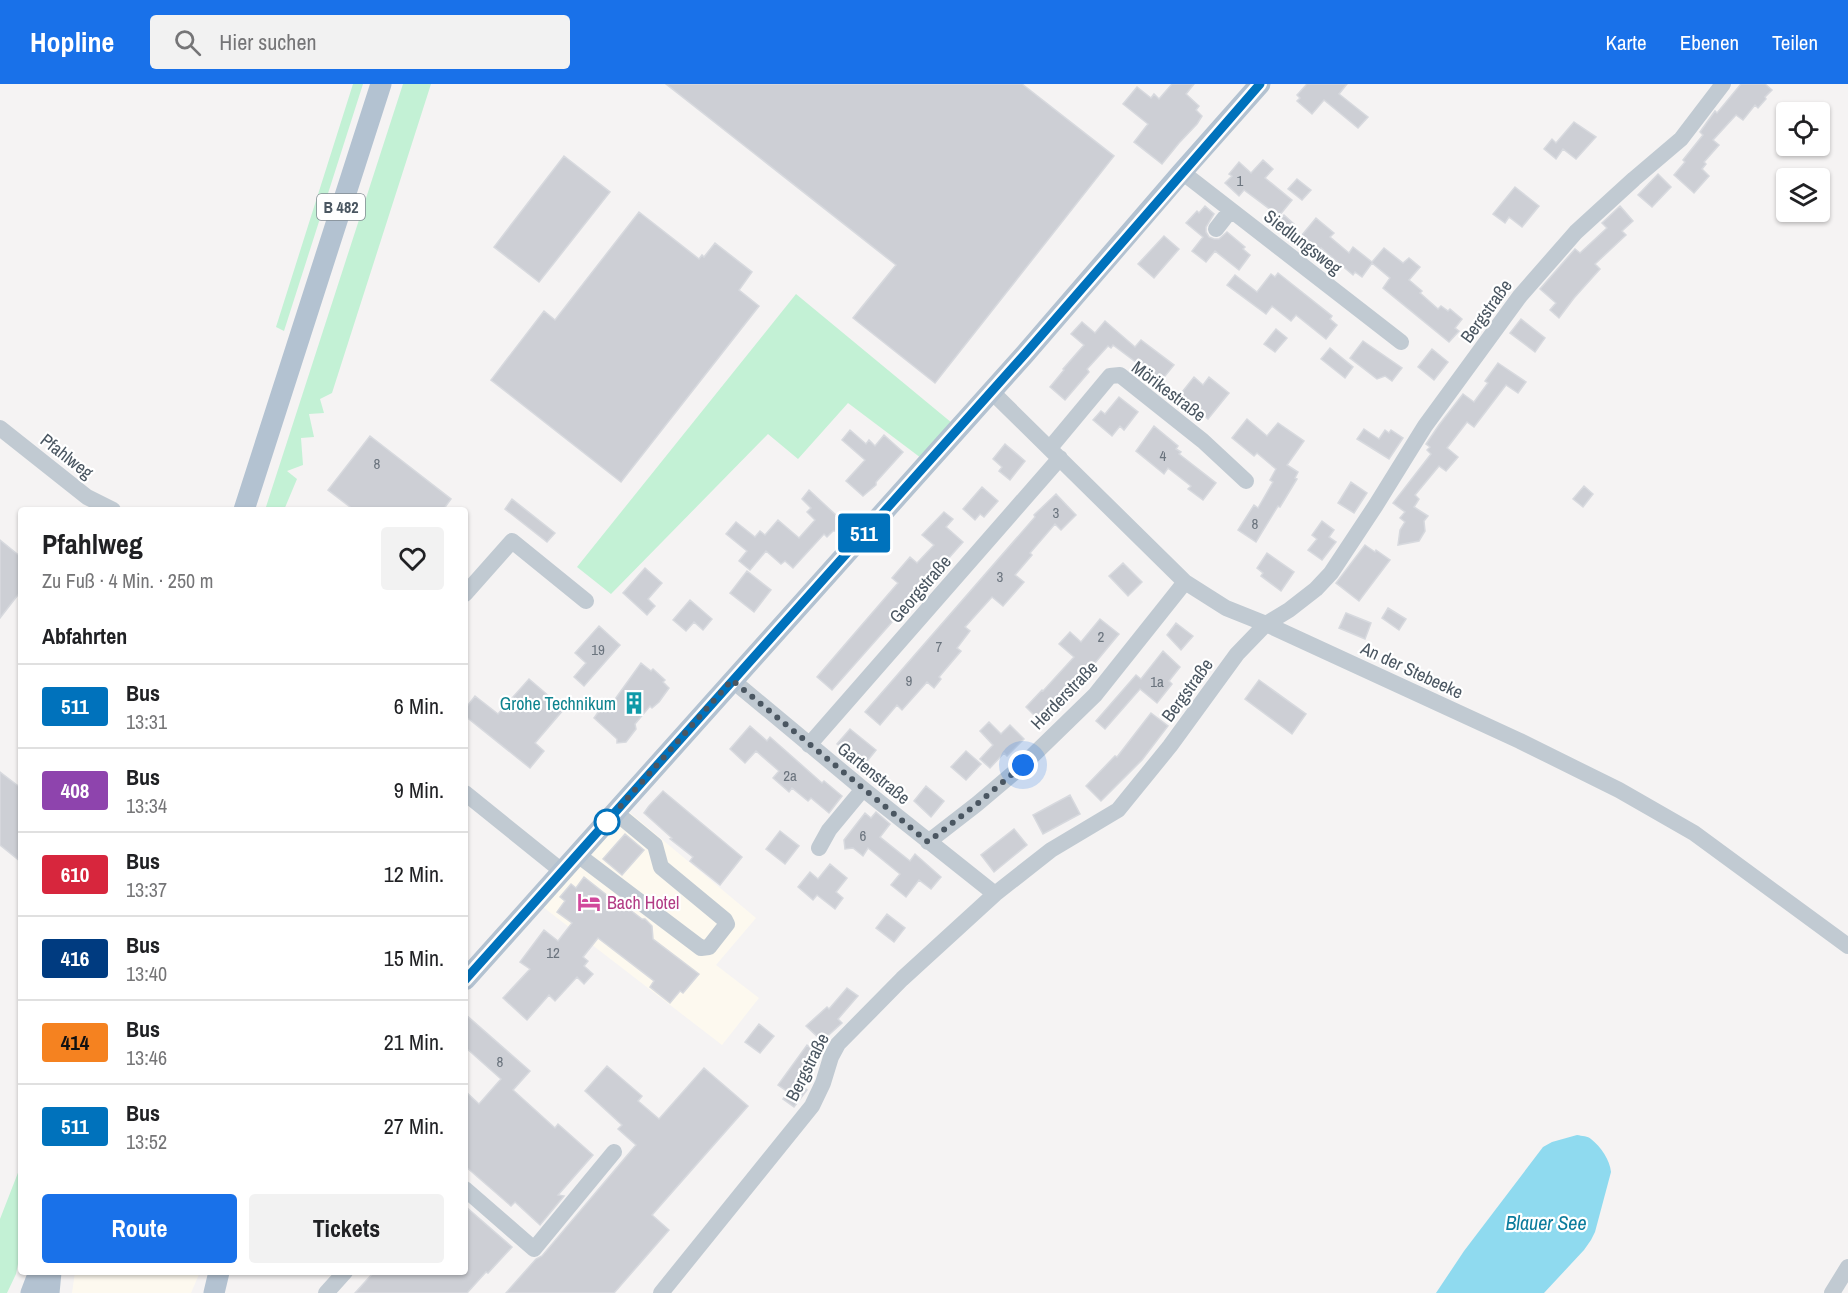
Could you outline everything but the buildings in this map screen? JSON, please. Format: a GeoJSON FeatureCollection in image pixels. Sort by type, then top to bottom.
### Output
{"type":"FeatureCollection","features":[{"type":"Feature","properties":{"kind":"main road","name":"B 482"},"geometry":{"type":"LineString","coordinates":[[244,507],[381,84]]}},
{"type":"Feature","properties":{"kind":"main road"},"geometry":{"type":"LineString","coordinates":[[468,977],[991,391],[1260,84]]}},
{"type":"Feature","properties":{"kind":"main road"},"geometry":{"type":"LineString","coordinates":[[31,1293],[38,1275]]}},
{"type":"Feature","properties":{"kind":"main road"},"geometry":{"type":"LineString","coordinates":[[49,1293],[51,1275]]}},
{"type":"Feature","properties":{"kind":"main road"},"geometry":{"type":"LineString","coordinates":[[214,1293],[218,1275]]}},
{"type":"Feature","properties":{"kind":"street","name":"Bergstraße"},"geometry":{"type":"LineString","coordinates":[[661,1293],[812,1106],[838,1044],[895,986],[994,894],[1051,850],[1118,810],[1170,746],[1237,654],[1266,624],[1316,589],[1331,573],[1425,426],[1521,296],[1576,232],[1681,139],[1723,84]]}},
{"type":"Feature","properties":{"kind":"street","name":"Siedlungsweg"},"geometry":{"type":"LineString","coordinates":[[1182,172],[1401,342]]}},
{"type":"Feature","properties":{"kind":"street"},"geometry":{"type":"LineString","coordinates":[[1216,229],[1230,211]]}},
{"type":"Feature","properties":{"kind":"street","name":"Mörikestraße"},"geometry":{"type":"LineString","coordinates":[[1055,453],[1110,376],[1120,375],[1203,441],[1246,481]]}},
{"type":"Feature","properties":{"kind":"street","name":"An der Stebeeke"},"geometry":{"type":"LineString","coordinates":[[991,391],[1185,582],[1226,608],[1266,624],[1520,741],[1618,790],[1694,834],[1848,946]]}},
{"type":"Feature","properties":{"kind":"street","name":"Pfahlweg"},"geometry":{"type":"LineString","coordinates":[[0,428],[87,497],[107,507]]}},
{"type":"Feature","properties":{"kind":"street","name":"Georgstraße"},"geometry":{"type":"LineString","coordinates":[[809,745],[1055,453]]}},
{"type":"Feature","properties":{"kind":"street"},"geometry":{"type":"LineString","coordinates":[[468,591],[512,541],[586,601]]}},
{"type":"Feature","properties":{"kind":"street","name":"Herderstraße"},"geometry":{"type":"LineString","coordinates":[[928,842],[1023,765],[1095,695],[1185,582]]}},
{"type":"Feature","properties":{"kind":"street","name":"Gartenstraße"},"geometry":{"type":"LineString","coordinates":[[732,680],[994,894]]}},
{"type":"Feature","properties":{"kind":"street"},"geometry":{"type":"LineString","coordinates":[[819,848],[829,830],[863,789]]}},
{"type":"Feature","properties":{"kind":"street"},"geometry":{"type":"LineString","coordinates":[[468,795],[563,872]]}},
{"type":"Feature","properties":{"kind":"street"},"geometry":{"type":"LineString","coordinates":[[578,855],[701,948],[709,947],[727,924],[725,920],[660,867],[655,845],[615,812]]}},
{"type":"Feature","properties":{"kind":"street"},"geometry":{"type":"LineString","coordinates":[[468,1192],[534,1249],[614,1152]]}},
{"type":"Feature","properties":{"kind":"street"},"geometry":{"type":"LineString","coordinates":[[1832,1293],[1848,1267]]}},
{"type":"Feature","properties":{"kind":"street"},"geometry":{"type":"LineString","coordinates":[[326,1293],[342,1275]]}},
{"type":"Feature","properties":{"kind":"shaded area"},"geometry":{"type":"Polygon","coordinates":[[[628,811],[756,918],[716,965],[759,998],[722,1045],[543,907],[628,811]]]}},
{"type":"Feature","properties":{"kind":"shaded area"},"geometry":{"type":"Polygon","coordinates":[[[75,1275],[199,1275],[191,1293],[72,1293],[75,1275]]]}},
{"type":"Feature","properties":{"kind":"green space"},"geometry":{"type":"Polygon","coordinates":[[[353,84],[363,84],[284,331],[276,327],[353,84]]]}},
{"type":"Feature","properties":{"kind":"green space"},"geometry":{"type":"Polygon","coordinates":[[[403,84],[431,84],[332,393],[320,399],[324,413],[309,414],[314,437],[301,438],[303,465],[287,471],[297,479],[285,507],[266,507],[403,84]]]}},
{"type":"Feature","properties":{"kind":"green space"},"geometry":{"type":"Polygon","coordinates":[[[796,294],[952,423],[921,458],[848,403],[798,459],[768,434],[611,594],[577,567],[796,294]]]}},
{"type":"Feature","properties":{"kind":"green space"},"geometry":{"type":"Polygon","coordinates":[[[18,1173],[18,1264],[7,1293],[0,1293],[0,1219],[18,1173]]]}},
{"type":"Feature","properties":{"kind":"water","name":"Blauer See"},"geometry":{"type":"Polygon","coordinates":[[[1577,1135],[1590,1138],[1598,1146],[1607,1158],[1611,1172],[1595,1232],[1584,1250],[1544,1293],[1436,1293],[1464,1251],[1543,1147],[1577,1135]]]}},
{"type":"Feature","properties":{"kind":"bus line","name":"511"},"geometry":{"type":"LineString","coordinates":[[468,977],[1025,354],[1260,84]]}},
{"type":"Feature","properties":{"kind":"place","name":"Grohe Technikum"},"geometry":{"type":"Point","coordinates":[634,703]}},
{"type":"Feature","properties":{"kind":"place","name":"Bach Hotel"},"geometry":{"type":"Point","coordinates":[589,902]}},
{"type":"Feature","properties":{"kind":"route"},"geometry":{"type":"LineString","coordinates":[[607,822],[603,826],[732,680],[928,842],[1023,765]]}}]}
